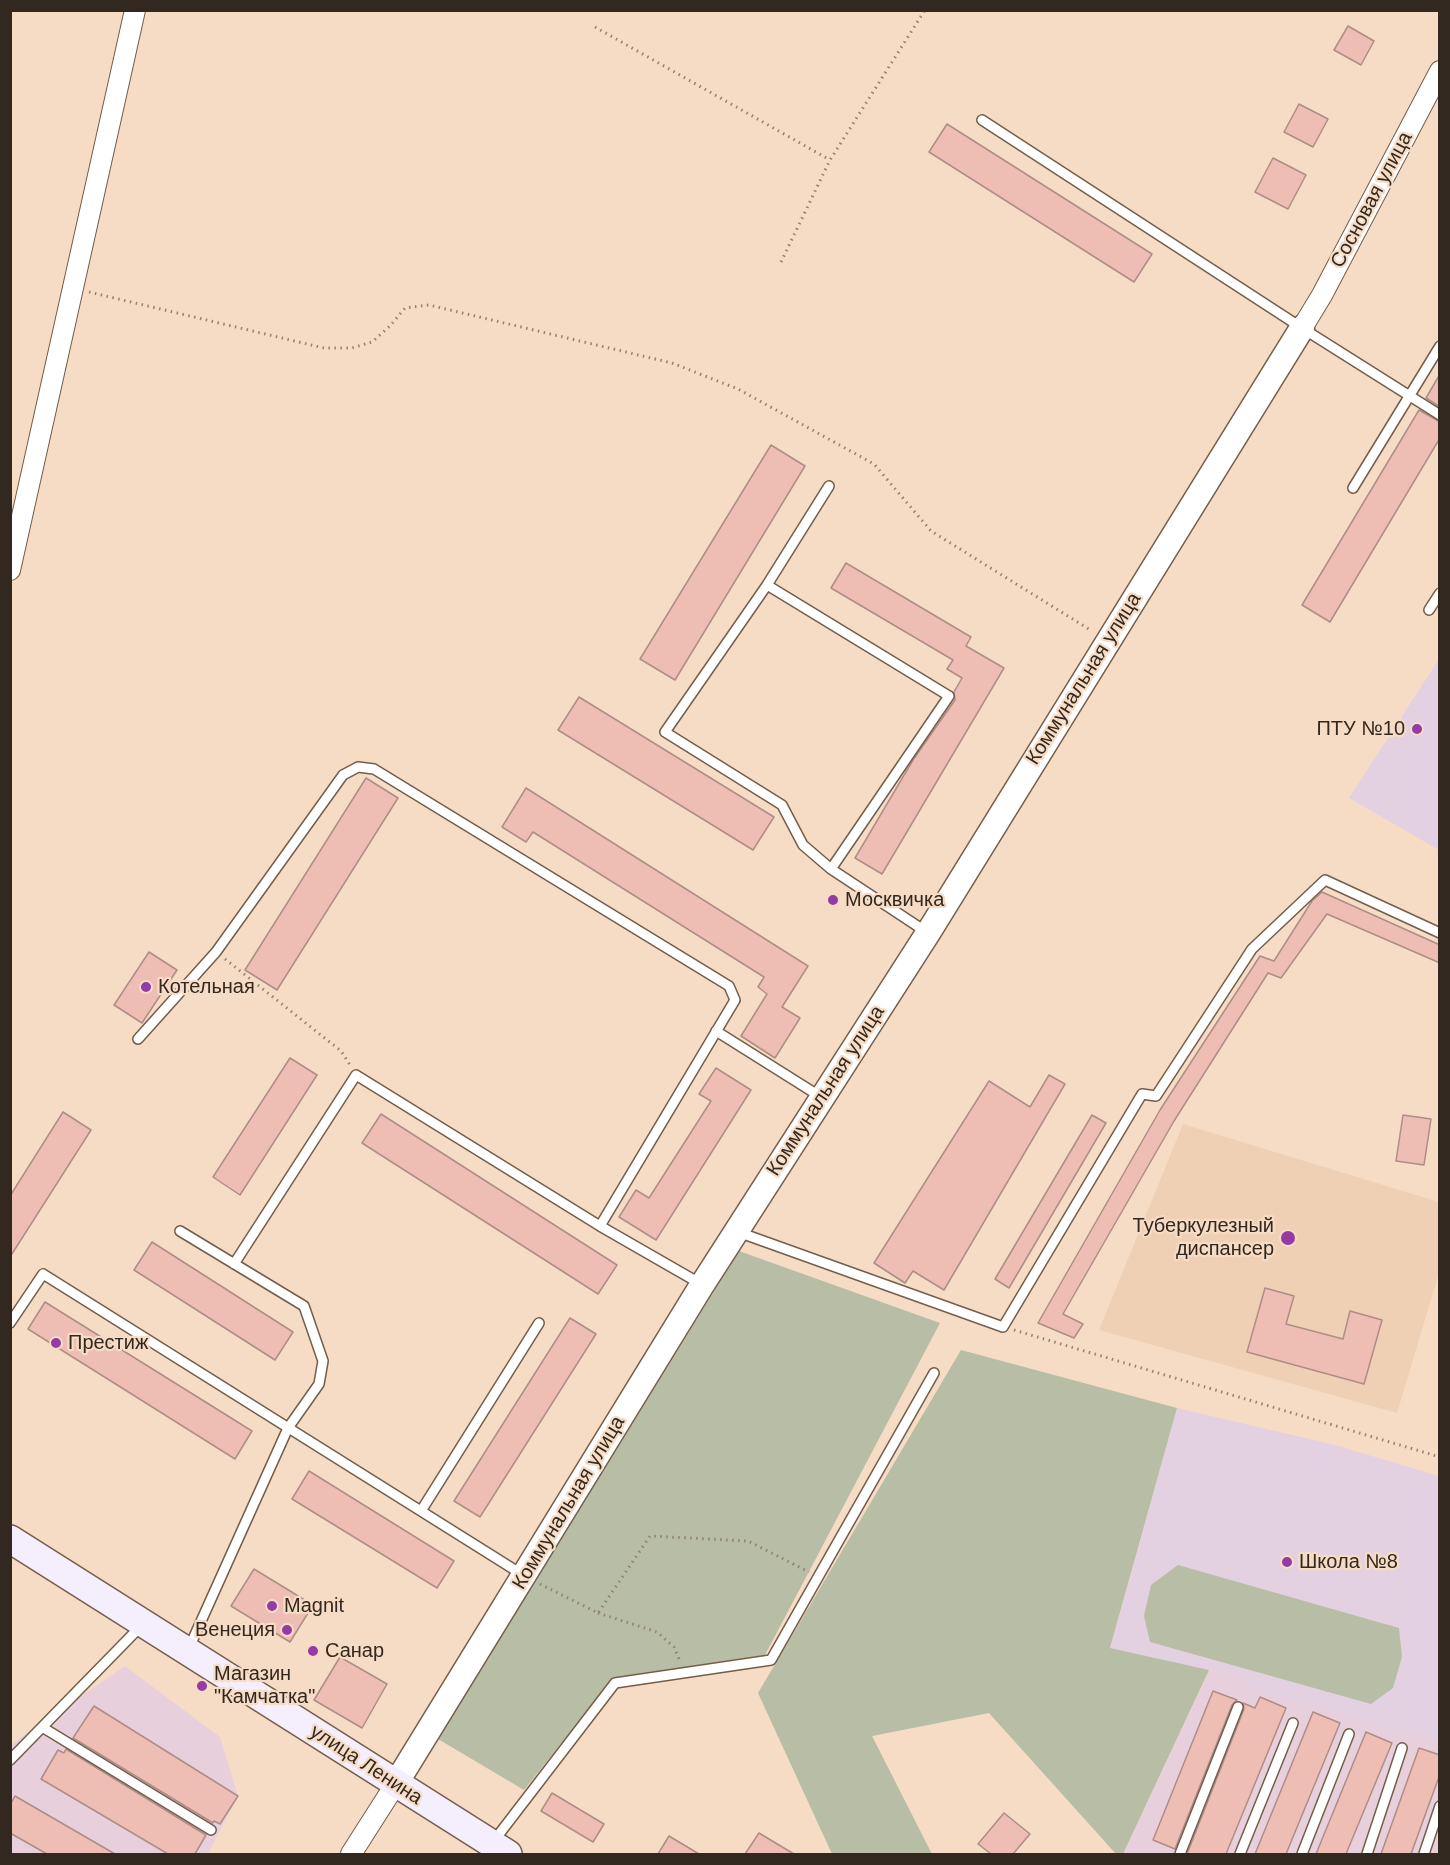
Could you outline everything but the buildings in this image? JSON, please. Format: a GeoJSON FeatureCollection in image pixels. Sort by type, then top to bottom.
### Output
{"type":"FeatureCollection","features":[{"type":"Feature","properties":{"kind":"main road","name":"улица Ленина"},"geometry":{"type":"LineString","coordinates":[[10,1539],[145,1622],[395,1785],[500,1849]]}},
{"type":"Feature","properties":{"kind":"street"},"geometry":{"type":"LineString","coordinates":[[10,570],[135,10]]}},
{"type":"Feature","properties":{"kind":"street","name":"Сосновая улица"},"geometry":{"type":"LineString","coordinates":[[1302,328],[1322,295],[1440,71]]}},
{"type":"Feature","properties":{"kind":"street","name":"Коммунальная улица"},"geometry":{"type":"LineString","coordinates":[[351,1854],[525,1576],[702,1285],[928,933],[1302,328]]}},
{"type":"Feature","properties":{"kind":"lane"},"geometry":{"type":"LineString","coordinates":[[982,120],[1440,415]]}},
{"type":"Feature","properties":{"kind":"lane"},"geometry":{"type":"LineString","coordinates":[[1353,488],[1440,346]]}},
{"type":"Feature","properties":{"kind":"lane"},"geometry":{"type":"LineString","coordinates":[[829,486],[767,585],[665,732],[782,805],[803,845],[831,869],[928,933]]}},
{"type":"Feature","properties":{"kind":"lane"},"geometry":{"type":"LineString","coordinates":[[767,585],[949,696],[831,869]]}},
{"type":"Feature","properties":{"kind":"lane"},"geometry":{"type":"LineString","coordinates":[[1428,610],[1440,592]]}},
{"type":"Feature","properties":{"kind":"lane"},"geometry":{"type":"LineString","coordinates":[[138,1039],[216,952],[343,776],[357,767],[374,769],[729,986],[735,1000],[600,1226]]}},
{"type":"Feature","properties":{"kind":"lane"},"geometry":{"type":"LineString","coordinates":[[736,1232],[1004,1327],[1142,1094],[1156,1096],[1252,949],[1325,880],[1440,933]]}},
{"type":"Feature","properties":{"kind":"lane"},"geometry":{"type":"LineString","coordinates":[[716,1031],[821,1098]]}},
{"type":"Feature","properties":{"kind":"lane"},"geometry":{"type":"LineString","coordinates":[[234,1264],[356,1075],[600,1226],[702,1285]]}},
{"type":"Feature","properties":{"kind":"lane"},"geometry":{"type":"LineString","coordinates":[[180,1231],[304,1306],[323,1361],[319,1384],[288,1428],[188,1650]]}},
{"type":"Feature","properties":{"kind":"lane"},"geometry":{"type":"LineString","coordinates":[[10,1323],[43,1274],[525,1576]]}},
{"type":"Feature","properties":{"kind":"lane"},"geometry":{"type":"LineString","coordinates":[[421,1511],[539,1323]]}},
{"type":"Feature","properties":{"kind":"lane"},"geometry":{"type":"LineString","coordinates":[[500,1849],[615,1683],[771,1660],[934,1373]]}},
{"type":"Feature","properties":{"kind":"lane"},"geometry":{"type":"LineString","coordinates":[[10,1760],[145,1622]]}},
{"type":"Feature","properties":{"kind":"lane"},"geometry":{"type":"LineString","coordinates":[[1180,1854],[1238,1707]]}},
{"type":"Feature","properties":{"kind":"lane"},"geometry":{"type":"LineString","coordinates":[[1240,1854],[1293,1723]]}},
{"type":"Feature","properties":{"kind":"lane"},"geometry":{"type":"LineString","coordinates":[[42,1727],[211,1830]]}},
{"type":"Feature","properties":{"kind":"lane"},"geometry":{"type":"LineString","coordinates":[[1302,1854],[1349,1734]]}},
{"type":"Feature","properties":{"kind":"lane"},"geometry":{"type":"LineString","coordinates":[[1367,1854],[1402,1748]]}},
{"type":"Feature","properties":{"kind":"lane"},"geometry":{"type":"LineString","coordinates":[[1424,1854],[1440,1806]]}},
{"type":"Feature","properties":{"kind":"path"},"geometry":{"type":"LineString","coordinates":[[781,262],[830,160],[925,10]]}},
{"type":"Feature","properties":{"kind":"path"},"geometry":{"type":"LineString","coordinates":[[595,27],[830,160]]}},
{"type":"Feature","properties":{"kind":"path"},"geometry":{"type":"LineString","coordinates":[[73,288],[324,348],[352,348],[372,342],[405,308],[429,305],[672,363],[738,389],[874,464],[931,531],[1108,641]]}},
{"type":"Feature","properties":{"kind":"path"},"geometry":{"type":"LineString","coordinates":[[216,952],[341,1051],[356,1075]]}},
{"type":"Feature","properties":{"kind":"path"},"geometry":{"type":"LineString","coordinates":[[1004,1327],[1440,1456]]}},
{"type":"Feature","properties":{"kind":"path"},"geometry":{"type":"LineString","coordinates":[[598,1613],[650,1536],[748,1541],[818,1577]]}},
{"type":"Feature","properties":{"kind":"path"},"geometry":{"type":"LineString","coordinates":[[525,1576],[598,1613],[657,1632],[674,1647],[685,1672]]}},
{"type":"Feature","properties":{"kind":"shaded area","name":"ПТУ №10"},"geometry":{"type":"Polygon","coordinates":[[[1439,659],[1440,850],[1349,798],[1439,659]]]}},
{"type":"Feature","properties":{"kind":"shaded area","name":"Туберкулезный диспансер"},"geometry":{"type":"Polygon","coordinates":[[[1183,1124],[1439,1202],[1439,1273],[1397,1413],[1099,1330],[1183,1124]]]}},
{"type":"Feature","properties":{"kind":"shaded area","name":"Школа №8"},"geometry":{"type":"Polygon","coordinates":[[[1177,1408],[1335,1445],[1439,1476],[1439,1742],[1251,1689],[1232,1675],[1110,1649],[1177,1408]]]}},
{"type":"Feature","properties":{"kind":"shaded area"},"geometry":{"type":"Polygon","coordinates":[[[125,1666],[220,1737],[238,1796],[208,1854],[11,1854],[10,1745],[125,1666]]]}},
{"type":"Feature","properties":{"kind":"shaded area"},"geometry":{"type":"Polygon","coordinates":[[[1209,1670],[1232,1675],[1251,1689],[1439,1742],[1439,1854],[1123,1854],[1209,1670]]]}},
{"type":"Feature","properties":{"kind":"green space"},"geometry":{"type":"Polygon","coordinates":[[[739,1251],[940,1323],[765,1655],[613,1678],[524,1790],[438,1739],[739,1251]]]}},
{"type":"Feature","properties":{"kind":"green space"},"geometry":{"type":"Polygon","coordinates":[[[961,1350],[1177,1408],[1110,1648],[1209,1670],[1123,1854],[1116,1854],[989,1713],[872,1736],[932,1854],[832,1854],[758,1693],[961,1350]]]}},
{"type":"Feature","properties":{"kind":"green space"},"geometry":{"type":"Polygon","coordinates":[[[1178,1565],[1399,1628],[1402,1657],[1393,1688],[1371,1704],[1150,1642],[1144,1616],[1151,1585],[1178,1565]]]}},
{"type":"Feature","properties":{"kind":"place","name":"ПТУ №10"},"geometry":{"type":"Point","coordinates":[1417,729]}},
{"type":"Feature","properties":{"kind":"place","name":"Москвичка"},"geometry":{"type":"Point","coordinates":[833,900]}},
{"type":"Feature","properties":{"kind":"place","name":"Котельная"},"geometry":{"type":"Point","coordinates":[146,987]}},
{"type":"Feature","properties":{"kind":"place","name":"Туберкулезный диспансер"},"geometry":{"type":"Point","coordinates":[1288,1238]}},
{"type":"Feature","properties":{"kind":"place","name":"Престиж"},"geometry":{"type":"Point","coordinates":[56,1343]}},
{"type":"Feature","properties":{"kind":"place","name":"Школа №8"},"geometry":{"type":"Point","coordinates":[1287,1562]}},
{"type":"Feature","properties":{"kind":"place","name":"Magnit"},"geometry":{"type":"Point","coordinates":[272,1606]}},
{"type":"Feature","properties":{"kind":"place","name":"Венеция"},"geometry":{"type":"Point","coordinates":[287,1630]}},
{"type":"Feature","properties":{"kind":"place","name":"Санар"},"geometry":{"type":"Point","coordinates":[313,1651]}},
{"type":"Feature","properties":{"kind":"place","name":"Магазин \"Камчатка\""},"geometry":{"type":"Point","coordinates":[202,1686]}}]}
